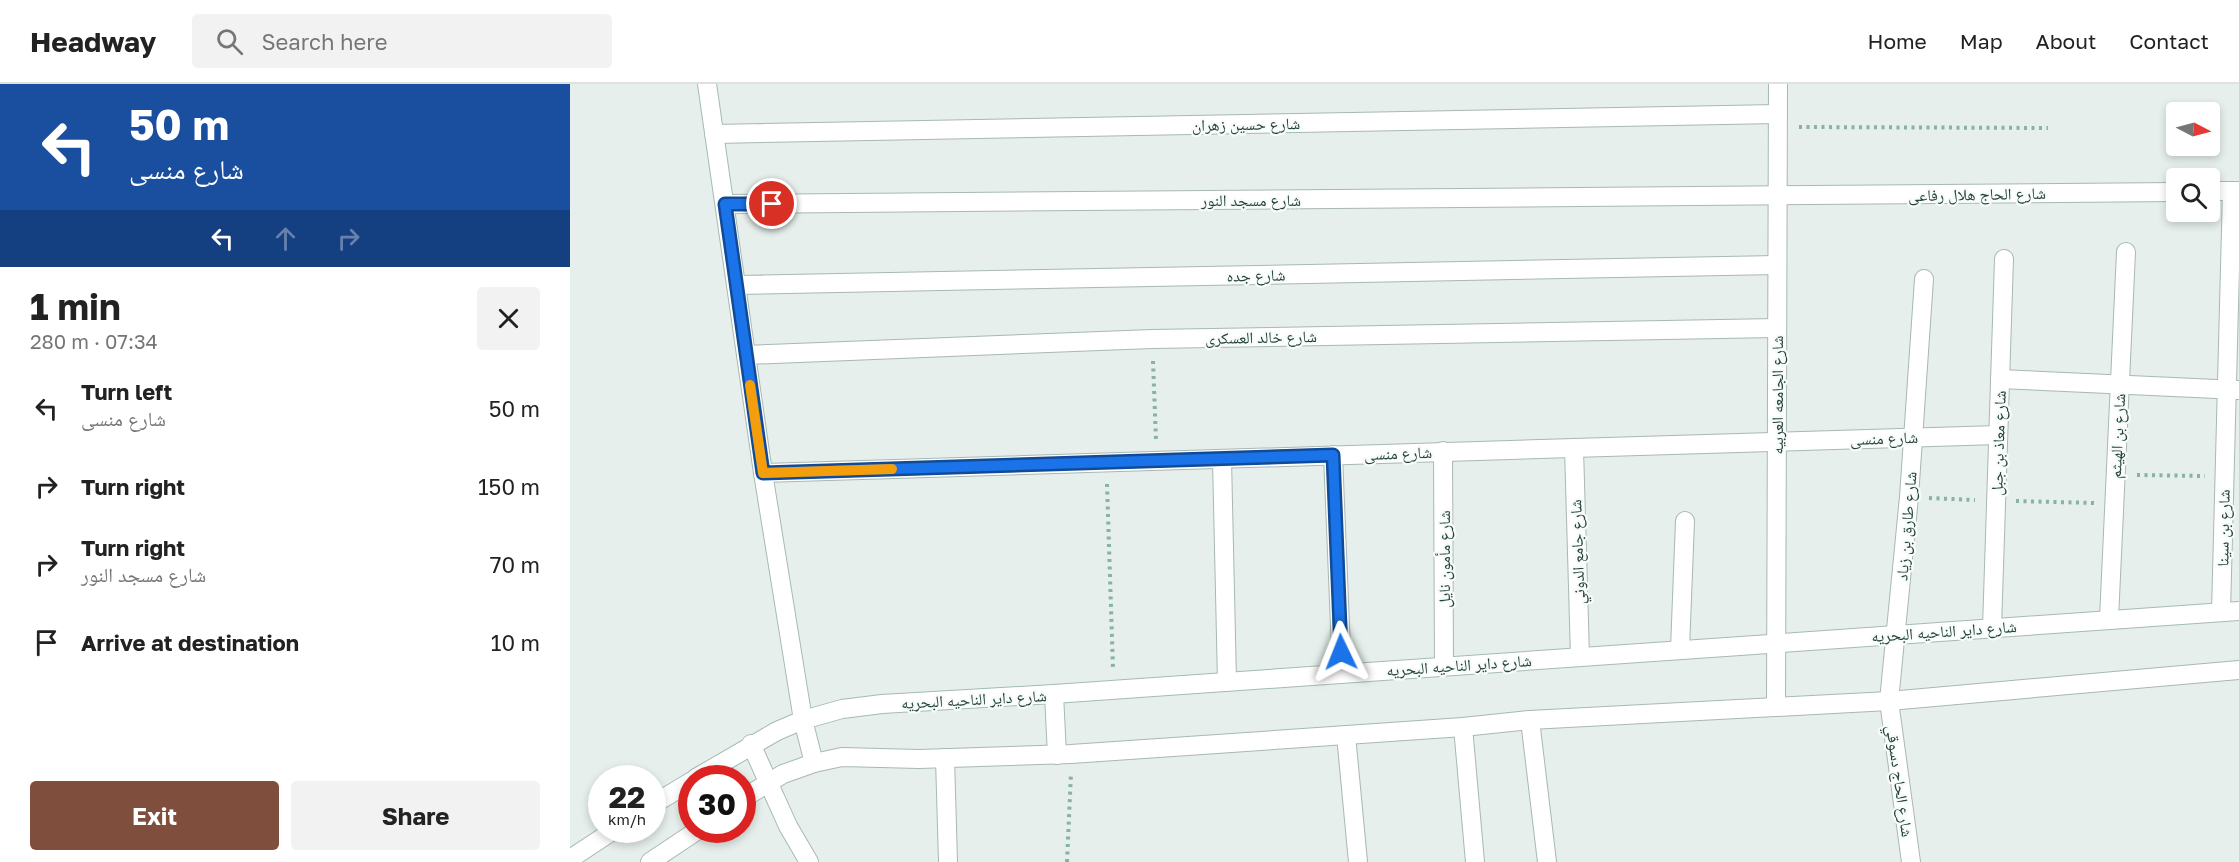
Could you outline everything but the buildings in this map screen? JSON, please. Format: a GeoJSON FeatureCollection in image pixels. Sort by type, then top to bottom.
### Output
{"type":"FeatureCollection","features":[{"type":"Feature","properties":{"kind":"street"},"geometry":{"type":"LineString","coordinates":[[707,84],[763,473],[803,720],[814,763]]}},
{"type":"Feature","properties":{"kind":"street","name":"شارع الجامعه العربيه"},"geometry":{"type":"LineString","coordinates":[[1776,705],[1778,84]]}},
{"type":"Feature","properties":{"kind":"street","name":"شارع حسين زهران"},"geometry":{"type":"LineString","coordinates":[[714,134],[1777,121]]}},
{"type":"Feature","properties":{"kind":"street"},"geometry":{"type":"LineString","coordinates":[[2220,191],[2236,191]]}},
{"type":"Feature","properties":{"kind":"street","name":"شارع بن سينا"},"geometry":{"type":"LineString","coordinates":[[2230,612],[2231,538],[2225,476],[2233,390],[2236,191]]}},
{"type":"Feature","properties":{"kind":"street","name":"شارع الحاج هلال رفاعى"},"geometry":{"type":"LineString","coordinates":[[1777,196],[2166,192]]}},
{"type":"Feature","properties":{"kind":"street","name":"شارع مسجد النور"},"geometry":{"type":"LineString","coordinates":[[725,204],[1777,196]]}},
{"type":"Feature","properties":{"kind":"street","name":"شارع بن الهيثم"},"geometry":{"type":"LineString","coordinates":[[2109,619],[2126,252]]}},
{"type":"Feature","properties":{"kind":"street","name":"شارع معاذ بن جبل"},"geometry":{"type":"LineString","coordinates":[[1992,628],[2004,259]]}},
{"type":"Feature","properties":{"kind":"street","name":"شارع جده"},"geometry":{"type":"LineString","coordinates":[[736,285],[1777,265]]}},
{"type":"Feature","properties":{"kind":"street","name":"شارع طارق بن زياد"},"geometry":{"type":"LineString","coordinates":[[1889,701],[1910,497],[1924,279]]}},
{"type":"Feature","properties":{"kind":"street","name":"شارع خالد العسكرى"},"geometry":{"type":"LineString","coordinates":[[746,355],[1152,339],[1777,328]]}},
{"type":"Feature","properties":{"kind":"street"},"geometry":{"type":"LineString","coordinates":[[2000,379],[2233,390]]}},
{"type":"Feature","properties":{"kind":"street","name":"شارع منسى"},"geometry":{"type":"LineString","coordinates":[[763,473],[1998,435]]}},
{"type":"Feature","properties":{"kind":"street","name":"شارع جامع الدوني"},"geometry":{"type":"LineString","coordinates":[[1574,448],[1580,657]]}},
{"type":"Feature","properties":{"kind":"street","name":"شارع مأمون نايل"},"geometry":{"type":"LineString","coordinates":[[1443,451],[1444,666]]}},
{"type":"Feature","properties":{"kind":"street"},"geometry":{"type":"LineString","coordinates":[[1333,455],[1342,674]]}},
{"type":"Feature","properties":{"kind":"street"},"geometry":{"type":"LineString","coordinates":[[1222,459],[1227,682]]}},
{"type":"Feature","properties":{"kind":"street"},"geometry":{"type":"LineString","coordinates":[[1680,649],[1685,521]]}},
{"type":"Feature","properties":{"kind":"street","name":"شارع داير الناحيه البحريه"},"geometry":{"type":"LineString","coordinates":[[717,765],[751,744],[803,720],[842,709],[882,704],[1114,690],[2230,612]]}},
{"type":"Feature","properties":{"kind":"street"},"geometry":{"type":"LineString","coordinates":[[756,790],[769,781],[814,763],[842,757],[945,758],[1064,755],[1463,727],[1530,720],[1776,705],[1889,701],[2239,670]]}},
{"type":"Feature","properties":{"kind":"street"},"geometry":{"type":"LineString","coordinates":[[1054,694],[1064,755]]}},
{"type":"Feature","properties":{"kind":"street","name":"شارع الحاج دسوقي"},"geometry":{"type":"LineString","coordinates":[[1889,701],[1911,862]]}},
{"type":"Feature","properties":{"kind":"street"},"geometry":{"type":"LineString","coordinates":[[1530,720],[1547,862]]}},
{"type":"Feature","properties":{"kind":"street"},"geometry":{"type":"LineString","coordinates":[[1463,727],[1475,862]]}},
{"type":"Feature","properties":{"kind":"street"},"geometry":{"type":"LineString","coordinates":[[1346,735],[1358,862]]}},
{"type":"Feature","properties":{"kind":"street"},"geometry":{"type":"LineString","coordinates":[[751,744],[788,826],[809,862]]}},
{"type":"Feature","properties":{"kind":"street"},"geometry":{"type":"LineString","coordinates":[[945,758],[948,862]]}},
{"type":"Feature","properties":{"kind":"street"},"geometry":{"type":"LineString","coordinates":[[570,859],[594,843]]}},
{"type":"Feature","properties":{"kind":"street"},"geometry":{"type":"LineString","coordinates":[[650,862],[678,843]]}},
{"type":"Feature","properties":{"kind":"path"},"geometry":{"type":"LineString","coordinates":[[1777,121],[2048,128]]}},
{"type":"Feature","properties":{"kind":"path"},"geometry":{"type":"LineString","coordinates":[[1152,339],[1156,461]]}},
{"type":"Feature","properties":{"kind":"path"},"geometry":{"type":"LineString","coordinates":[[1106,462],[1114,690]]}},
{"type":"Feature","properties":{"kind":"path"},"geometry":{"type":"LineString","coordinates":[[2115,475],[2225,476]]}},
{"type":"Feature","properties":{"kind":"path"},"geometry":{"type":"LineString","coordinates":[[1064,755],[1066,862]]}},
{"type":"Feature","properties":{"kind":"slow traffic"},"geometry":{"type":"LineString","coordinates":[[750,385],[763,473],[892,469]]}},
{"type":"Feature","properties":{"kind":"route"},"geometry":{"type":"LineString","coordinates":[[772,204],[725,204],[763,473],[1333,455],[1341,652]]}}]}
